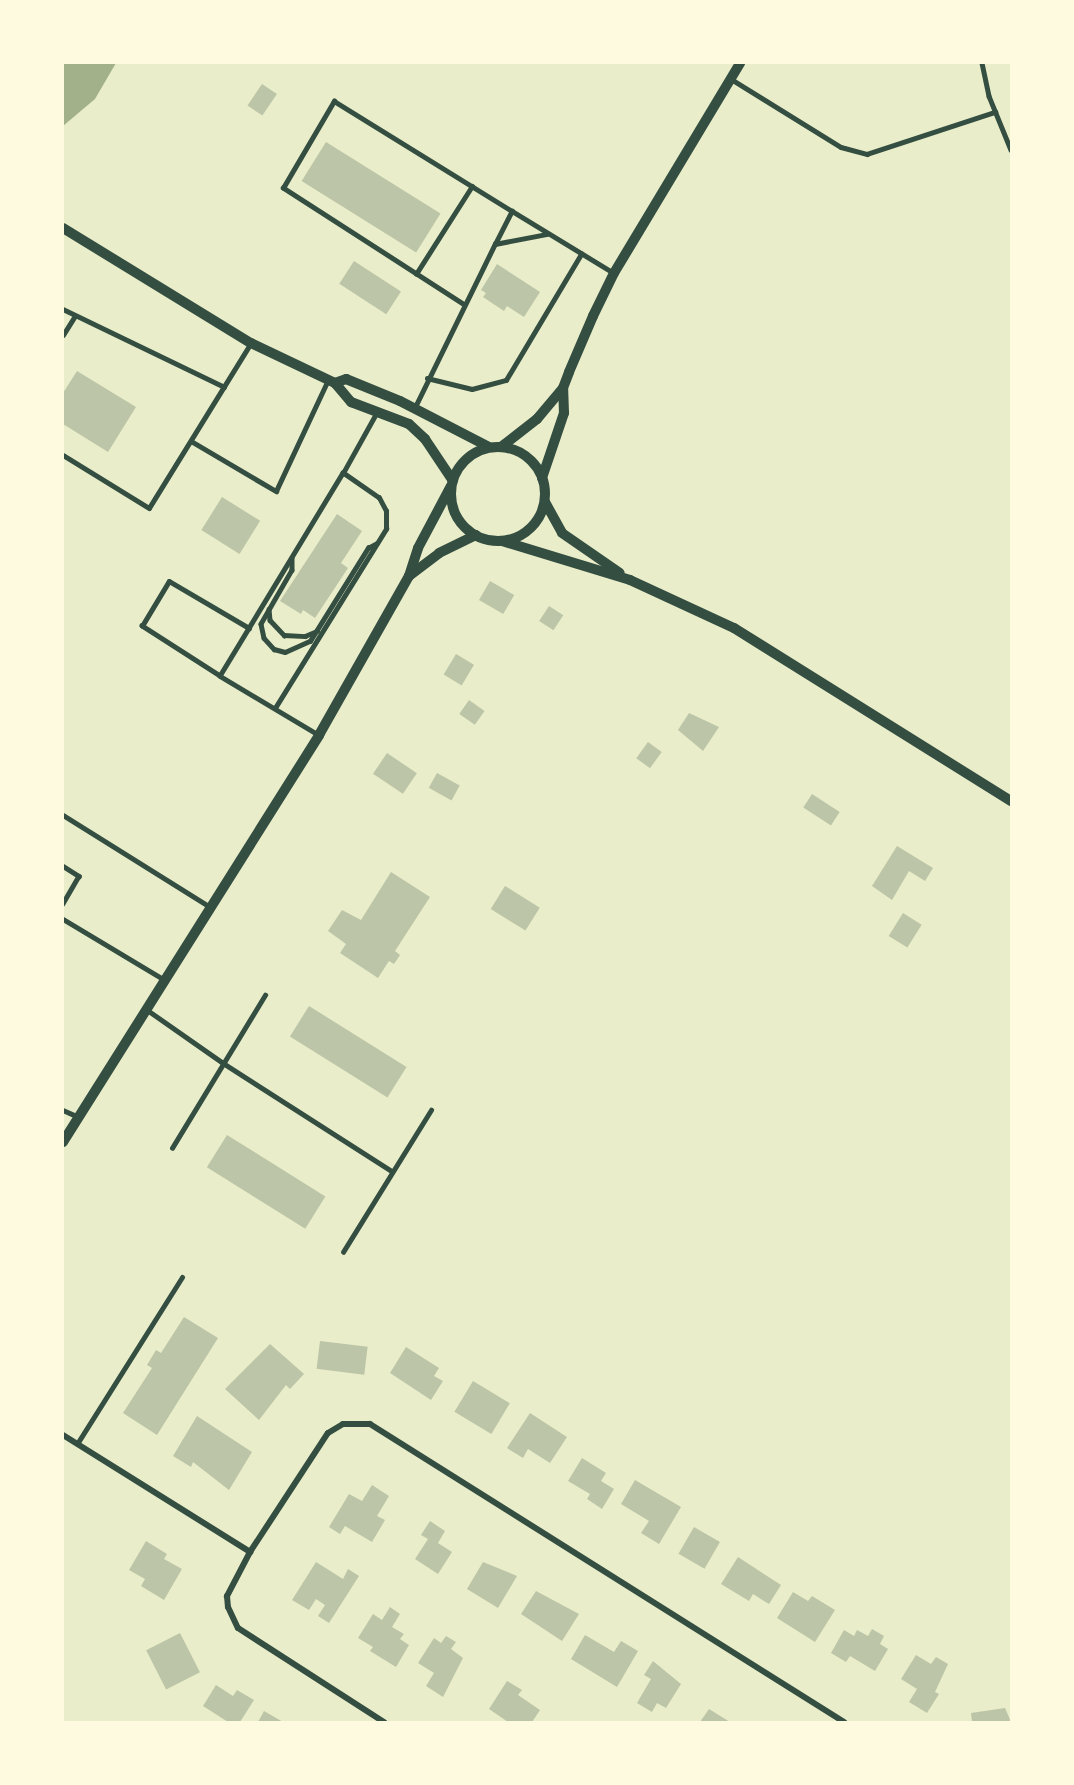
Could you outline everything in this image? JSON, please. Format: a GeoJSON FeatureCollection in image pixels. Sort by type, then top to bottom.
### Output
{"type":"FeatureCollection","features":[{"type":"Feature","properties":{"kind":"street"},"geometry":{"type":"LineString","coordinates":[[501,447],[537,419],[563,388],[614,273],[740,63]]}},
{"type":"Feature","properties":{"kind":"street"},"geometry":{"type":"LineString","coordinates":[[63,228],[251,343],[332,382],[351,402],[378,410],[409,424],[425,439],[452,484],[454,511],[476,535],[630,580],[734,628],[1011,801]]}},
{"type":"Feature","properties":{"kind":"street"},"geometry":{"type":"LineString","coordinates":[[332,382],[346,379],[414,408],[489,447],[501,447],[531,460],[542,478],[545,501],[562,533],[630,580]]}},
{"type":"Feature","properties":{"kind":"street"},"geometry":{"type":"LineString","coordinates":[[542,478],[564,413],[563,388]]}},
{"type":"Feature","properties":{"kind":"street"},"geometry":{"type":"LineString","coordinates":[[63,1142],[319,735],[409,576],[418,548],[464,460],[489,447]]}},
{"type":"Feature","properties":{"kind":"street"},"geometry":{"type":"LineString","coordinates":[[502,541],[531,528],[545,501]]}},
{"type":"Feature","properties":{"kind":"street"},"geometry":{"type":"LineString","coordinates":[[409,576],[439,553],[476,535]]}},
{"type":"Feature","properties":{"kind":"street"},"geometry":{"type":"LineString","coordinates":[[384,1722],[238,1628],[228,1607],[227,1596],[250,1552],[328,1432],[343,1424],[369,1424],[844,1722]]}},
{"type":"Feature","properties":{"kind":"street"},"geometry":{"type":"LineString","coordinates":[[63,1435],[250,1552]]}},
{"type":"Feature","properties":{"kind":"lane"},"geometry":{"type":"LineString","coordinates":[[982,63],[995,112],[1011,150]]}},
{"type":"Feature","properties":{"kind":"lane"},"geometry":{"type":"LineString","coordinates":[[730,79],[841,147],[867,154],[995,112]]}},
{"type":"Feature","properties":{"kind":"lane"},"geometry":{"type":"LineString","coordinates":[[463,304],[283,188],[334,101],[547,234],[614,273]]}},
{"type":"Feature","properties":{"kind":"lane"},"geometry":{"type":"LineString","coordinates":[[416,274],[472,186]]}},
{"type":"Feature","properties":{"kind":"lane"},"geometry":{"type":"LineString","coordinates":[[414,408],[463,304],[512,211]]}},
{"type":"Feature","properties":{"kind":"lane"},"geometry":{"type":"LineString","coordinates":[[495,244],[547,234]]}},
{"type":"Feature","properties":{"kind":"lane"},"geometry":{"type":"LineString","coordinates":[[428,378],[472,389],[506,380],[580,254]]}},
{"type":"Feature","properties":{"kind":"lane"},"geometry":{"type":"LineString","coordinates":[[63,309],[224,387]]}},
{"type":"Feature","properties":{"kind":"lane"},"geometry":{"type":"LineString","coordinates":[[63,335],[75,316]]}},
{"type":"Feature","properties":{"kind":"lane"},"geometry":{"type":"LineString","coordinates":[[63,455],[149,508],[251,343]]}},
{"type":"Feature","properties":{"kind":"lane"},"geometry":{"type":"LineString","coordinates":[[191,441],[276,491],[332,382]]}},
{"type":"Feature","properties":{"kind":"lane"},"geometry":{"type":"LineString","coordinates":[[220,676],[378,410]]}},
{"type":"Feature","properties":{"kind":"lane"},"geometry":{"type":"LineString","coordinates":[[275,708],[380,540],[387,520],[379,498],[343,472]]}},
{"type":"Feature","properties":{"kind":"lane"},"geometry":{"type":"LineString","coordinates":[[292,555],[292,570],[261,624],[264,638],[274,649],[285,652],[297,649],[316,631],[368,548],[380,540]]}},
{"type":"Feature","properties":{"kind":"lane"},"geometry":{"type":"LineString","coordinates":[[249,628],[169,581],[142,626],[319,735]]}},
{"type":"Feature","properties":{"kind":"lane"},"geometry":{"type":"LineString","coordinates":[[269,609],[270,620],[284,635],[305,636],[316,631]]}},
{"type":"Feature","properties":{"kind":"lane"},"geometry":{"type":"LineString","coordinates":[[63,815],[210,907]]}},
{"type":"Feature","properties":{"kind":"lane"},"geometry":{"type":"LineString","coordinates":[[63,866],[79,876],[63,904]]}},
{"type":"Feature","properties":{"kind":"lane"},"geometry":{"type":"LineString","coordinates":[[63,919],[165,980]]}},
{"type":"Feature","properties":{"kind":"lane"},"geometry":{"type":"LineString","coordinates":[[172,1148],[265,995]]}},
{"type":"Feature","properties":{"kind":"lane"},"geometry":{"type":"LineString","coordinates":[[146,1009],[223,1063],[392,1171]]}},
{"type":"Feature","properties":{"kind":"lane"},"geometry":{"type":"LineString","coordinates":[[63,1110],[79,1117]]}},
{"type":"Feature","properties":{"kind":"lane"},"geometry":{"type":"LineString","coordinates":[[343,1252],[431,1110]]}},
{"type":"Feature","properties":{"kind":"lane"},"geometry":{"type":"LineString","coordinates":[[77,1444],[182,1277]]}},
{"type":"Feature","properties":{"kind":"shaded area"},"geometry":{"type":"Polygon","coordinates":[[[63,63],[116,63],[95,99],[63,126],[63,63]]]}},
{"type":"Feature","properties":{"kind":"building"},"geometry":{"type":"Polygon","coordinates":[[[262,84],[277,94],[262,116],[247,106],[262,84]]]}},
{"type":"Feature","properties":{"kind":"building"},"geometry":{"type":"Polygon","coordinates":[[[326,142],[440,214],[416,253],[302,181],[326,142]]]}},
{"type":"Feature","properties":{"kind":"building"},"geometry":{"type":"Polygon","coordinates":[[[354,261],[401,291],[386,314],[339,284],[354,261]]]}},
{"type":"Feature","properties":{"kind":"building"},"geometry":{"type":"Polygon","coordinates":[[[497,264],[540,292],[524,317],[507,306],[504,311],[483,297],[486,293],[481,290],[497,264]]]}},
{"type":"Feature","properties":{"kind":"building"},"geometry":{"type":"Polygon","coordinates":[[[77,371],[136,407],[108,452],[63,424],[63,393],[77,371]]]}},
{"type":"Feature","properties":{"kind":"building"},"geometry":{"type":"Polygon","coordinates":[[[222,497],[260,521],[239,554],[201,530],[222,497]]]}},
{"type":"Feature","properties":{"kind":"building"},"geometry":{"type":"Polygon","coordinates":[[[337,514],[362,531],[341,563],[348,568],[315,618],[303,610],[301,614],[280,601],[337,514]]]}},
{"type":"Feature","properties":{"kind":"building"},"geometry":{"type":"Polygon","coordinates":[[[490,581],[514,595],[503,614],[479,600],[490,581]]]}},
{"type":"Feature","properties":{"kind":"building"},"geometry":{"type":"Polygon","coordinates":[[[549,606],[563,615],[553,630],[539,621],[549,606]]]}},
{"type":"Feature","properties":{"kind":"building"},"geometry":{"type":"Polygon","coordinates":[[[456,654],[474,665],[462,685],[444,675],[456,654]]]}},
{"type":"Feature","properties":{"kind":"building"},"geometry":{"type":"Polygon","coordinates":[[[469,700],[485,711],[475,725],[459,714],[469,700]]]}},
{"type":"Feature","properties":{"kind":"building"},"geometry":{"type":"Polygon","coordinates":[[[689,713],[719,727],[703,751],[678,730],[689,713]]]}},
{"type":"Feature","properties":{"kind":"building"},"geometry":{"type":"Polygon","coordinates":[[[648,742],[662,752],[650,768],[636,758],[648,742]]]}},
{"type":"Feature","properties":{"kind":"building"},"geometry":{"type":"Polygon","coordinates":[[[387,753],[417,773],[403,794],[373,774],[387,753]]]}},
{"type":"Feature","properties":{"kind":"building"},"geometry":{"type":"Polygon","coordinates":[[[437,773],[460,786],[451,800],[429,788],[437,773]]]}},
{"type":"Feature","properties":{"kind":"building"},"geometry":{"type":"Polygon","coordinates":[[[812,794],[840,812],[831,825],[803,807],[812,794]]]}},
{"type":"Feature","properties":{"kind":"building"},"geometry":{"type":"Polygon","coordinates":[[[897,846],[933,868],[925,881],[909,871],[892,900],[872,886],[897,846]]]}},
{"type":"Feature","properties":{"kind":"building"},"geometry":{"type":"Polygon","coordinates":[[[391,872],[430,897],[395,951],[400,955],[394,964],[389,961],[378,978],[340,953],[346,944],[328,931],[342,910],[361,920],[391,872]]]}},
{"type":"Feature","properties":{"kind":"building"},"geometry":{"type":"Polygon","coordinates":[[[505,886],[540,908],[525,931],[491,909],[505,886]]]}},
{"type":"Feature","properties":{"kind":"building"},"geometry":{"type":"Polygon","coordinates":[[[903,913],[922,925],[907,948],[889,936],[903,913]]]}},
{"type":"Feature","properties":{"kind":"building"},"geometry":{"type":"Polygon","coordinates":[[[309,1006],[407,1067],[387,1097],[290,1037],[309,1006]]]}},
{"type":"Feature","properties":{"kind":"building"},"geometry":{"type":"Polygon","coordinates":[[[227,1135],[325,1196],[305,1229],[207,1167],[227,1135]]]}},
{"type":"Feature","properties":{"kind":"building"},"geometry":{"type":"Polygon","coordinates":[[[184,1317],[218,1338],[157,1435],[123,1413],[152,1368],[147,1365],[156,1350],[161,1353],[184,1317]]]}},
{"type":"Feature","properties":{"kind":"building"},"geometry":{"type":"Polygon","coordinates":[[[320,1341],[368,1347],[364,1375],[317,1369],[320,1341]]]}},
{"type":"Feature","properties":{"kind":"building"},"geometry":{"type":"Polygon","coordinates":[[[270,1344],[304,1374],[290,1389],[286,1385],[259,1420],[225,1389],[270,1344]]]}},
{"type":"Feature","properties":{"kind":"building"},"geometry":{"type":"Polygon","coordinates":[[[406,1347],[439,1368],[434,1376],[443,1381],[431,1400],[390,1373],[406,1347]]]}},
{"type":"Feature","properties":{"kind":"building"},"geometry":{"type":"Polygon","coordinates":[[[473,1381],[510,1403],[491,1434],[454,1412],[473,1381]]]}},
{"type":"Feature","properties":{"kind":"building"},"geometry":{"type":"Polygon","coordinates":[[[530,1413],[567,1437],[550,1463],[528,1449],[523,1458],[507,1448],[530,1413]]]}},
{"type":"Feature","properties":{"kind":"building"},"geometry":{"type":"Polygon","coordinates":[[[197,1416],[252,1452],[229,1490],[193,1462],[191,1467],[173,1456],[197,1416]]]}},
{"type":"Feature","properties":{"kind":"building"},"geometry":{"type":"Polygon","coordinates":[[[582,1458],[606,1473],[601,1481],[614,1489],[602,1509],[587,1499],[590,1494],[568,1481],[582,1458]]]}},
{"type":"Feature","properties":{"kind":"building"},"geometry":{"type":"Polygon","coordinates":[[[635,1480],[681,1507],[659,1544],[641,1533],[649,1521],[621,1504],[635,1480]]]}},
{"type":"Feature","properties":{"kind":"building"},"geometry":{"type":"Polygon","coordinates":[[[372,1485],[389,1496],[377,1516],[385,1520],[372,1542],[345,1526],[340,1534],[329,1527],[349,1494],[362,1501],[372,1485]]]}},
{"type":"Feature","properties":{"kind":"building"},"geometry":{"type":"Polygon","coordinates":[[[430,1521],[445,1531],[438,1543],[452,1552],[438,1574],[415,1559],[428,1539],[421,1535],[430,1521]]]}},
{"type":"Feature","properties":{"kind":"building"},"geometry":{"type":"Polygon","coordinates":[[[694,1527],[720,1542],[704,1569],[678,1554],[694,1527]]]}},
{"type":"Feature","properties":{"kind":"building"},"geometry":{"type":"Polygon","coordinates":[[[146,1541],[167,1554],[164,1559],[182,1569],[164,1600],[141,1586],[145,1579],[129,1570],[146,1541]]]}},
{"type":"Feature","properties":{"kind":"building"},"geometry":{"type":"Polygon","coordinates":[[[738,1557],[781,1585],[769,1604],[753,1594],[749,1601],[721,1584],[738,1557]]]}},
{"type":"Feature","properties":{"kind":"building"},"geometry":{"type":"Polygon","coordinates":[[[316,1562],[343,1579],[348,1569],[359,1576],[329,1623],[318,1616],[325,1605],[316,1599],[309,1610],[292,1600],[316,1562]]]}},
{"type":"Feature","properties":{"kind":"building"},"geometry":{"type":"Polygon","coordinates":[[[483,1562],[517,1576],[498,1608],[467,1589],[483,1562]]]}},
{"type":"Feature","properties":{"kind":"building"},"geometry":{"type":"Polygon","coordinates":[[[536,1591],[579,1614],[562,1641],[521,1614],[536,1591]]]}},
{"type":"Feature","properties":{"kind":"building"},"geometry":{"type":"Polygon","coordinates":[[[793,1592],[808,1601],[812,1596],[835,1610],[815,1642],[777,1618],[793,1592]]]}},
{"type":"Feature","properties":{"kind":"building"},"geometry":{"type":"Polygon","coordinates":[[[390,1607],[400,1614],[392,1627],[404,1634],[400,1639],[409,1645],[396,1667],[370,1651],[373,1647],[358,1638],[373,1614],[382,1620],[390,1607]]]}},
{"type":"Feature","properties":{"kind":"building"},"geometry":{"type":"Polygon","coordinates":[[[872,1629],[884,1636],[880,1644],[888,1649],[875,1671],[850,1656],[846,1662],[831,1653],[844,1630],[854,1636],[857,1630],[868,1636],[872,1629]]]}},
{"type":"Feature","properties":{"kind":"building"},"geometry":{"type":"Polygon","coordinates":[[[180,1633],[200,1672],[166,1689],[146,1650],[180,1633]]]}},
{"type":"Feature","properties":{"kind":"building"},"geometry":{"type":"Polygon","coordinates":[[[585,1635],[614,1652],[621,1641],[638,1651],[617,1687],[571,1659],[585,1635]]]}},
{"type":"Feature","properties":{"kind":"building"},"geometry":{"type":"Polygon","coordinates":[[[446,1636],[456,1642],[451,1649],[463,1658],[443,1697],[426,1686],[434,1673],[418,1663],[434,1638],[441,1643],[446,1636]]]}},
{"type":"Feature","properties":{"kind":"building"},"geometry":{"type":"Polygon","coordinates":[[[916,1655],[931,1664],[936,1657],[948,1664],[935,1692],[939,1694],[927,1713],[909,1702],[917,1689],[901,1679],[916,1655]]]}},
{"type":"Feature","properties":{"kind":"building"},"geometry":{"type":"Polygon","coordinates":[[[653,1661],[681,1684],[666,1708],[657,1703],[652,1712],[637,1703],[651,1679],[644,1675],[653,1661]]]}},
{"type":"Feature","properties":{"kind":"building"},"geometry":{"type":"Polygon","coordinates":[[[507,1681],[522,1690],[518,1695],[540,1710],[532,1722],[508,1722],[489,1709],[507,1681]]]}},
{"type":"Feature","properties":{"kind":"building"},"geometry":{"type":"Polygon","coordinates":[[[216,1685],[233,1696],[237,1690],[254,1700],[240,1722],[228,1722],[203,1706],[216,1685]]]}},
{"type":"Feature","properties":{"kind":"building"},"geometry":{"type":"Polygon","coordinates":[[[1005,1708],[1011,1722],[972,1722],[971,1713],[1005,1708]]]}},
{"type":"Feature","properties":{"kind":"building"},"geometry":{"type":"Polygon","coordinates":[[[709,1709],[730,1722],[700,1722],[709,1709]]]}},
{"type":"Feature","properties":{"kind":"building"},"geometry":{"type":"Polygon","coordinates":[[[264,1711],[283,1722],[258,1722],[264,1711]]]}}]}
